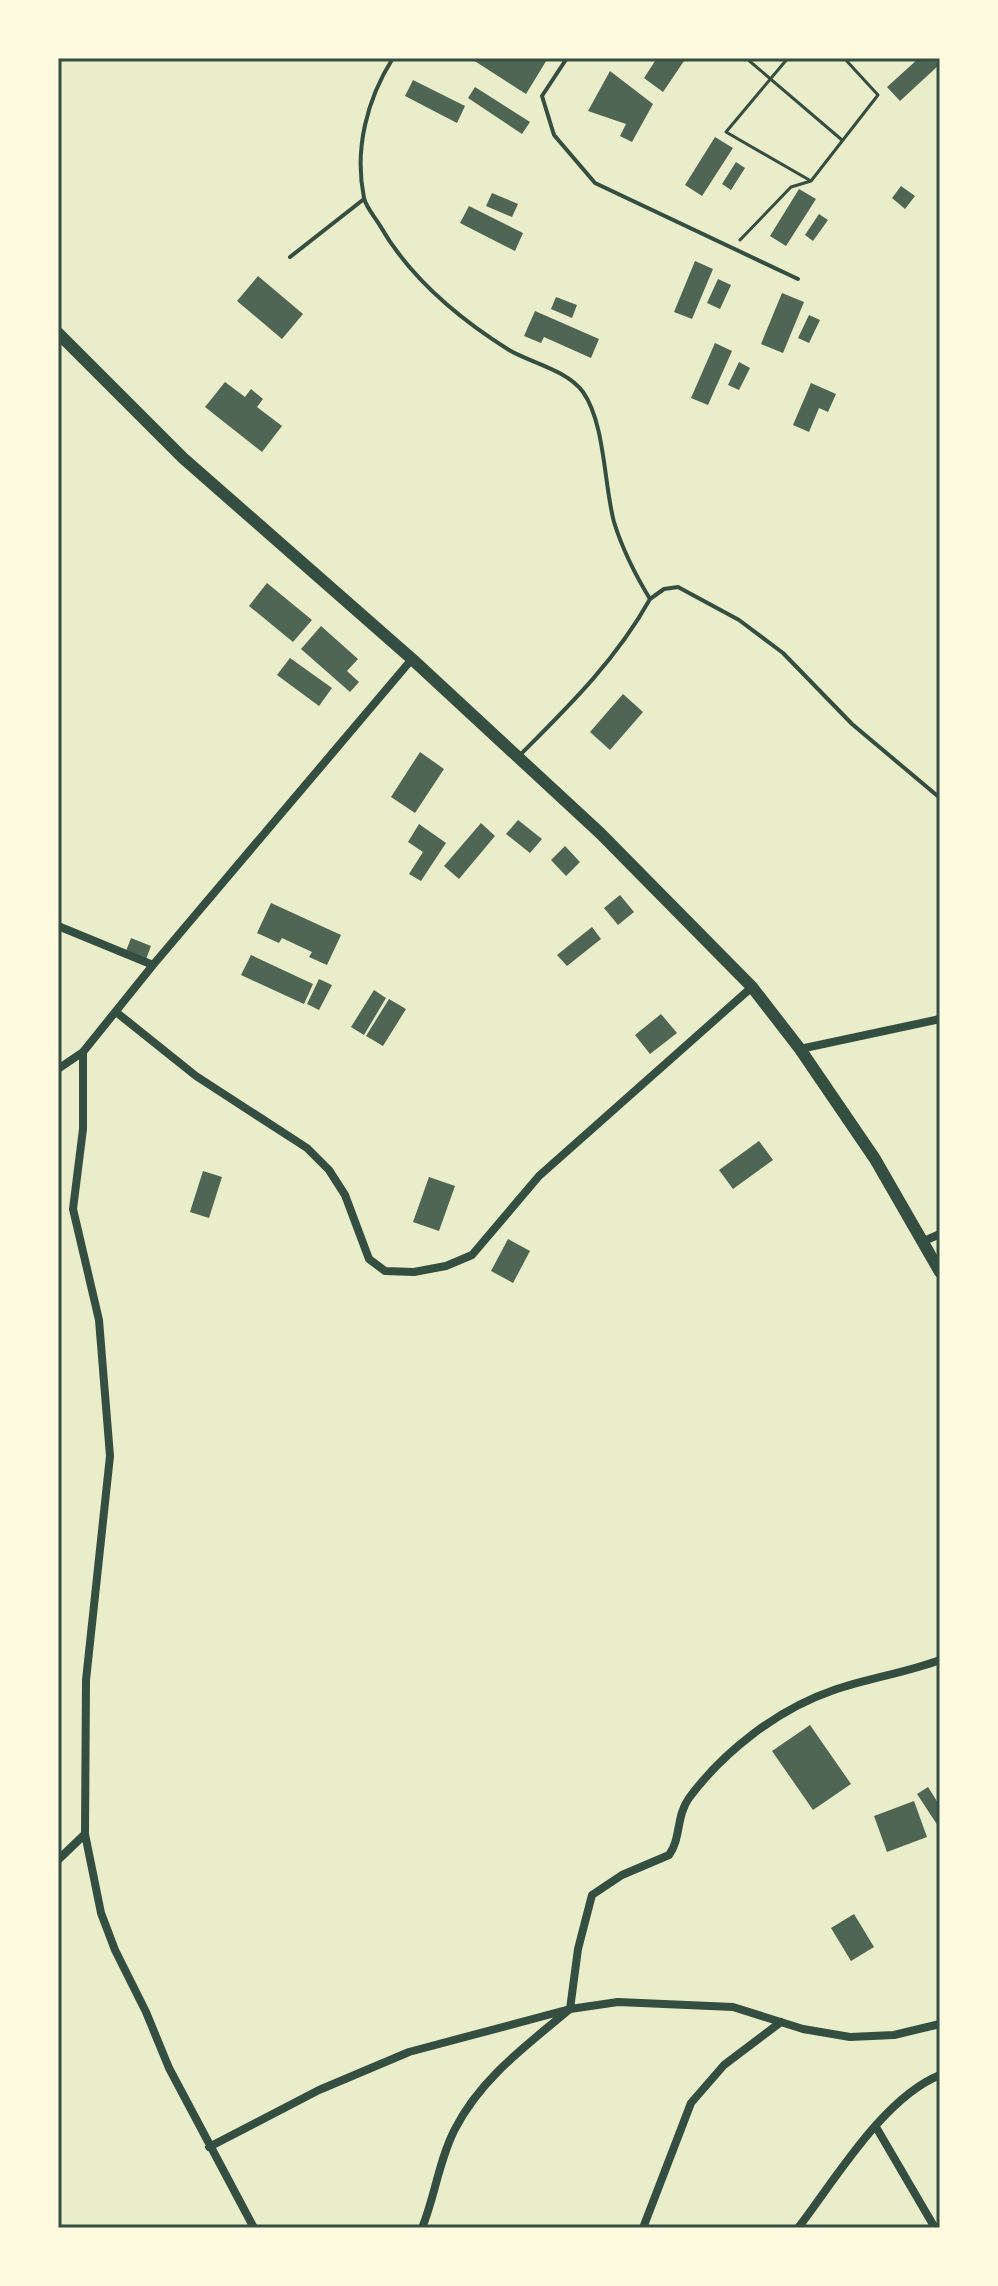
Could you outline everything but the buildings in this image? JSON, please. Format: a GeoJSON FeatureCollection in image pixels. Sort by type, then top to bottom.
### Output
{"type":"FeatureCollection","features":[{"type":"Feature","properties":{"kind":"main road"},"geometry":{"type":"LineString","coordinates":[[58,333],[183,458],[412,659],[600,833],[752,987],[800,1049],[875,1159],[940,1272]]}},
{"type":"Feature","properties":{"kind":"street"},"geometry":{"type":"LineString","coordinates":[[58,1069],[83,1052],[412,659]]}},
{"type":"Feature","properties":{"kind":"street"},"geometry":{"type":"LineString","coordinates":[[58,926],[153,965]]}},
{"type":"Feature","properties":{"kind":"street"},"geometry":{"type":"LineString","coordinates":[[116,1012],[157,1048],[307,1148],[329,1170],[345,1195],[369,1259],[385,1271],[414,1272],[446,1266],[472,1255],[539,1176],[752,987]]}},
{"type":"Feature","properties":{"kind":"street"},"geometry":{"type":"LineString","coordinates":[[800,1049],[940,1019]]}},
{"type":"Feature","properties":{"kind":"street"},"geometry":{"type":"LineString","coordinates":[[83,1052],[83,1129],[73,1209],[99,1320],[110,1456],[86,1680],[85,1834],[101,1913],[115,1950],[209,2147],[254,2228]]}},
{"type":"Feature","properties":{"kind":"street"},"geometry":{"type":"LineString","coordinates":[[924,1241],[940,1234]]}},
{"type":"Feature","properties":{"kind":"street"},"geometry":{"type":"LineString","coordinates":[[422,2228],[455,2129],[475,2096],[514,2056],[570,2009],[580,1937],[592,1895],[603,1885],[669,1855],[674,1848],[678,1818],[687,1801],[744,1741],[820,1695],[940,1660]]}},
{"type":"Feature","properties":{"kind":"street"},"geometry":{"type":"LineString","coordinates":[[58,1860],[85,1834]]}},
{"type":"Feature","properties":{"kind":"street"},"geometry":{"type":"LineString","coordinates":[[209,2147],[319,2090],[409,2052],[570,2009],[618,2002],[678,2002],[733,2007],[781,2022],[850,2037],[894,2035],[940,2024]]}},
{"type":"Feature","properties":{"kind":"street"},"geometry":{"type":"LineString","coordinates":[[643,2228],[691,2103],[724,2065],[781,2022]]}},
{"type":"Feature","properties":{"kind":"street"},"geometry":{"type":"LineString","coordinates":[[798,2228],[876,2127],[903,2099],[940,2075]]}},
{"type":"Feature","properties":{"kind":"street"},"geometry":{"type":"LineString","coordinates":[[876,2127],[935,2228]]}},
{"type":"Feature","properties":{"kind":"lane"},"geometry":{"type":"LineString","coordinates":[[393,58],[369,103],[362,137],[364,199],[392,248],[472,326],[521,357],[559,374],[583,391],[596,424],[614,522],[650,599]]}},
{"type":"Feature","properties":{"kind":"lane"},"geometry":{"type":"LineString","coordinates":[[567,58],[542,96],[554,135],[595,183],[798,279]]}},
{"type":"Feature","properties":{"kind":"lane"},"geometry":{"type":"LineString","coordinates":[[290,257],[364,199]]}},
{"type":"Feature","properties":{"kind":"lane"},"geometry":{"type":"LineString","coordinates":[[516,758],[593,682],[635,626],[650,599],[664,589],[678,587],[739,620],[783,653],[852,724],[940,798]]}},
{"type":"Feature","properties":{"kind":"path"},"geometry":{"type":"LineString","coordinates":[[746,58],[842,140]]}},
{"type":"Feature","properties":{"kind":"path"},"geometry":{"type":"LineString","coordinates":[[788,58],[726,132],[811,181]]}},
{"type":"Feature","properties":{"kind":"path"},"geometry":{"type":"LineString","coordinates":[[732,248],[791,187],[811,181],[878,95],[844,58]]}}]}
